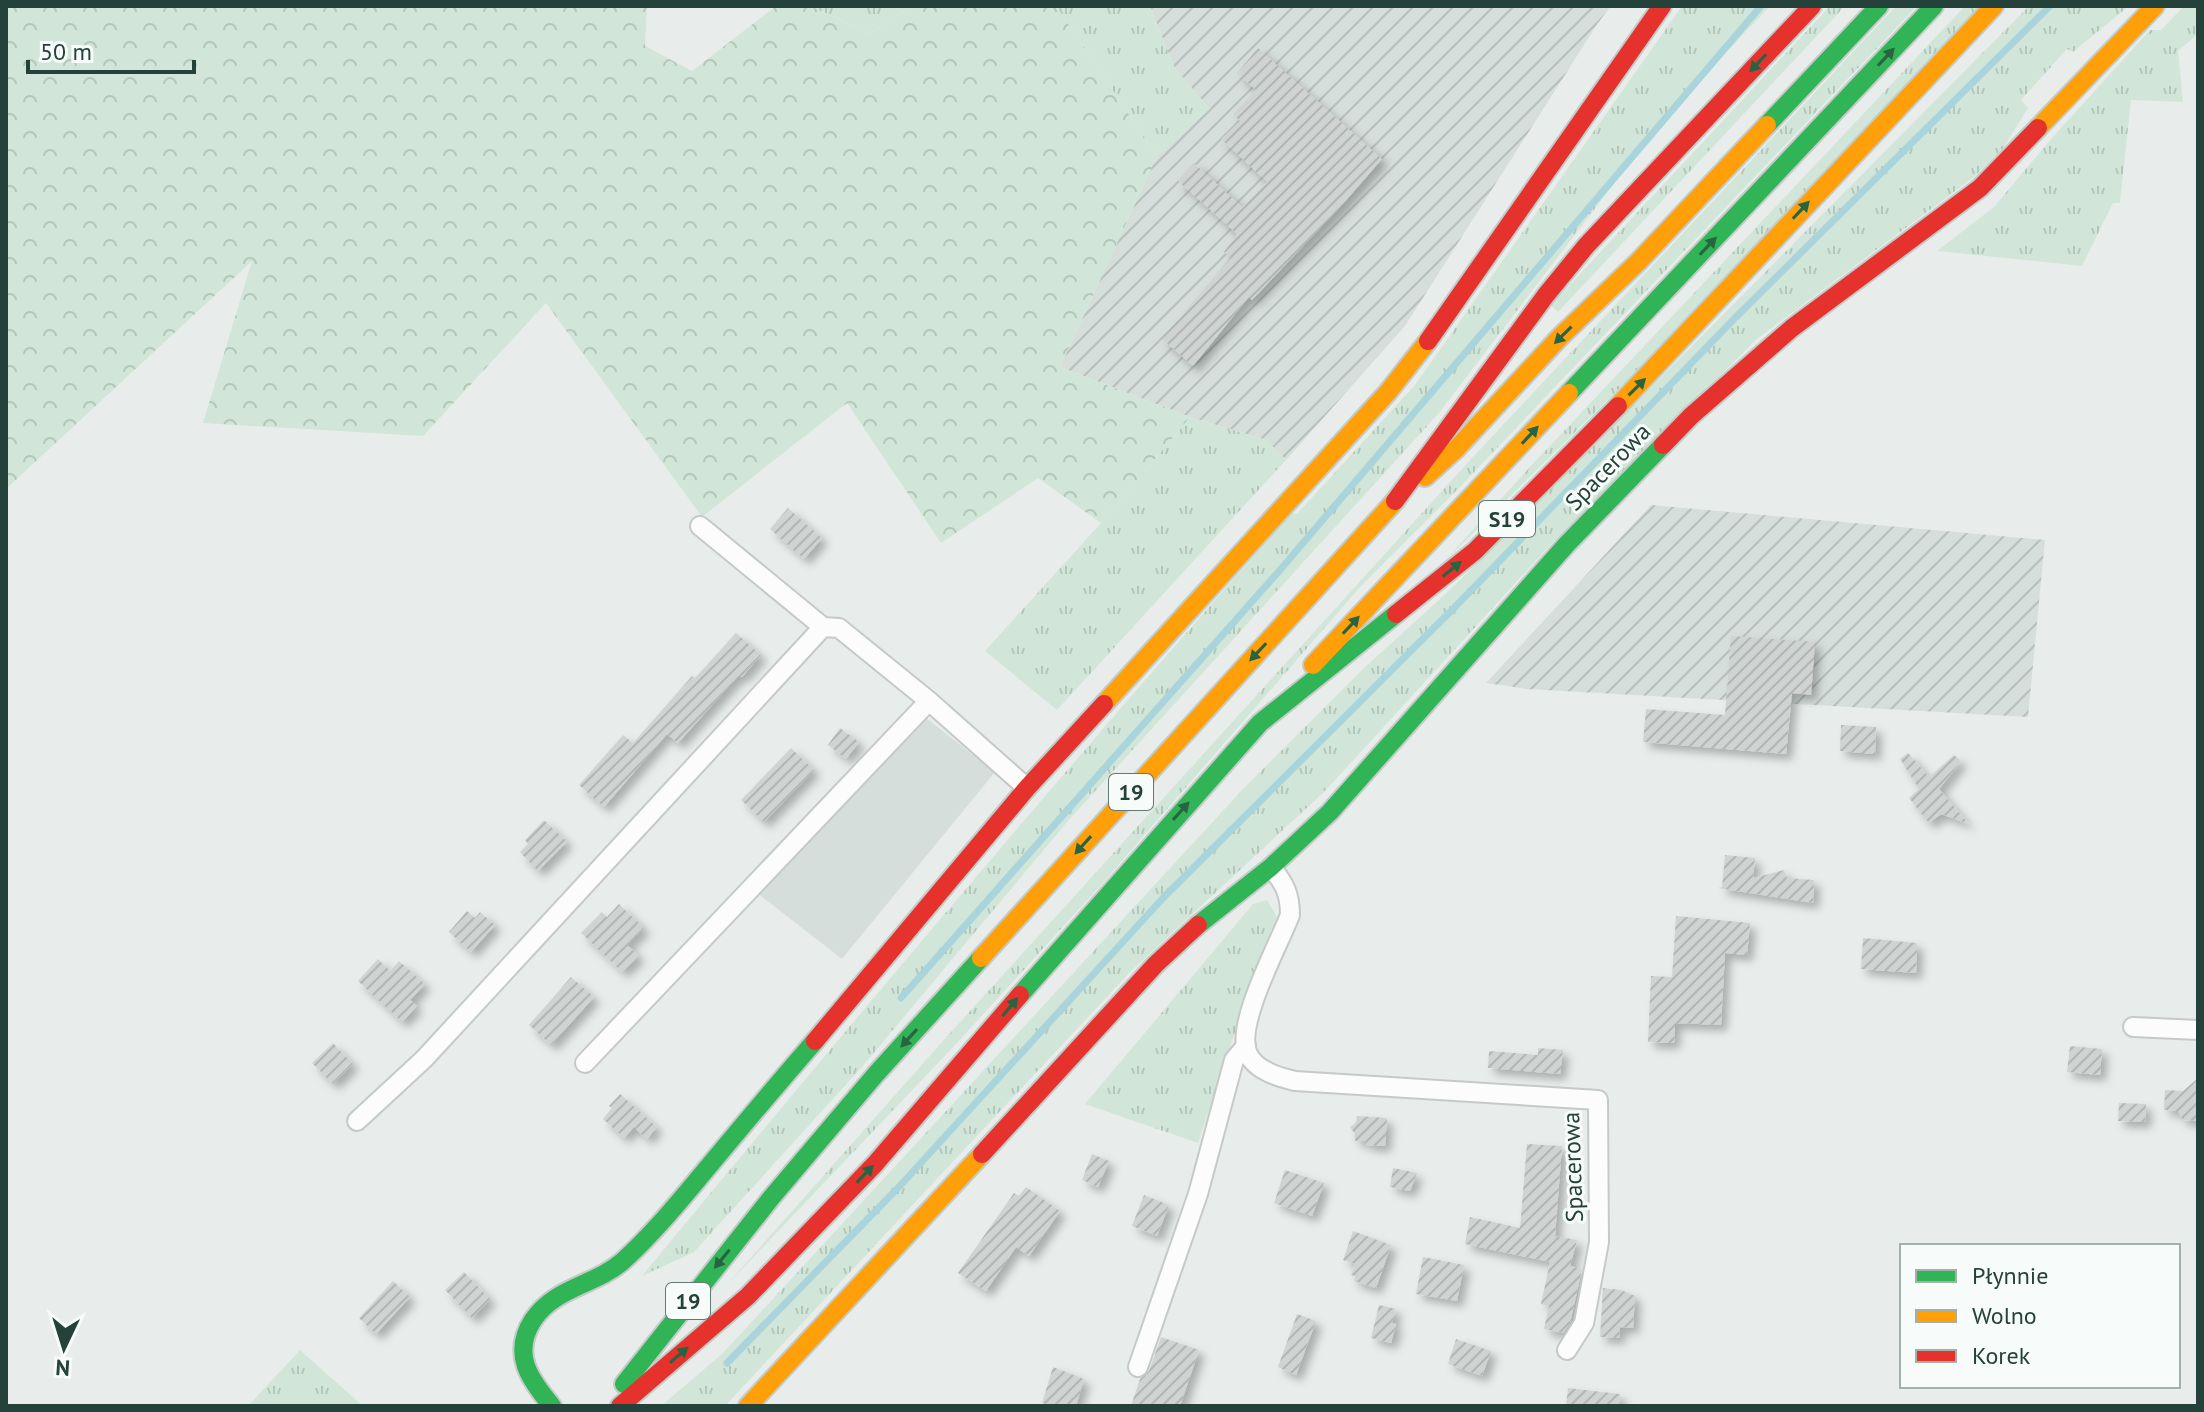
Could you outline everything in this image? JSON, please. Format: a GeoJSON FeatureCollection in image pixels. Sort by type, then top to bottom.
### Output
{"type":"FeatureCollection","features":[{"type":"Feature","properties":{"kind":"main road"},"geometry":{"type":"LineString","coordinates":[[552,1406],[532,1383],[524,1362],[526,1336],[537,1314],[550,1300],[621,1263],[659,1225],[1027,788],[1352,433],[1413,361],[1662,6]]}},
{"type":"Feature","properties":{"kind":"main road"},"geometry":{"type":"LineString","coordinates":[[1387,512],[1567,269],[1812,6]]}},
{"type":"Feature","properties":{"kind":"main road"},"geometry":{"type":"LineString","coordinates":[[1387,512],[1457,448],[1559,338],[1639,261],[1879,6]]}},
{"type":"Feature","properties":{"kind":"main road"},"geometry":{"type":"LineString","coordinates":[[1260,723],[1934,6]]}},
{"type":"Feature","properties":{"kind":"main road","name":"S19"},"geometry":{"type":"LineString","coordinates":[[1260,723],[1475,551],[1656,368],[1994,6]]}},
{"type":"Feature","properties":{"kind":"main road","name":"Spacerowa"},"geometry":{"type":"LineString","coordinates":[[748,1406],[1075,1055],[1141,979],[1184,937],[1271,867],[1330,812],[1567,544],[1691,416],[1792,328],[1980,188],[2155,6]]}},
{"type":"Feature","properties":{"kind":"main road","name":"19"},"geometry":{"type":"LineString","coordinates":[[607,1406],[771,1198],[876,1074],[1387,512]]}},
{"type":"Feature","properties":{"kind":"main road","name":"19"},"geometry":{"type":"LineString","coordinates":[[620,1406],[748,1296],[875,1164],[1083,921],[1260,723]]}},
{"type":"Feature","properties":{"kind":"street"},"geometry":{"type":"LineString","coordinates":[[700,526],[823,627],[839,628],[929,701],[1027,788]]}},
{"type":"Feature","properties":{"kind":"street"},"geometry":{"type":"LineString","coordinates":[[357,1121],[424,1059],[823,627]]}},
{"type":"Feature","properties":{"kind":"street"},"geometry":{"type":"LineString","coordinates":[[585,1063],[929,701]]}},
{"type":"Feature","properties":{"kind":"street"},"geometry":{"type":"LineString","coordinates":[[1138,1367],[1198,1194],[1234,1060],[1246,1046],[1251,1008],[1290,915],[1287,887],[1271,867]]}},
{"type":"Feature","properties":{"kind":"street"},"geometry":{"type":"LineString","coordinates":[[2133,1027],[2198,1030]]}},
{"type":"Feature","properties":{"kind":"street","name":"Spacerowa"},"geometry":{"type":"LineString","coordinates":[[1246,1046],[1248,1055],[1256,1064],[1275,1076],[1295,1081],[1598,1100],[1599,1242],[1584,1323],[1567,1350]]}},
{"type":"Feature","properties":{"kind":"shaded area"},"geometry":{"type":"Polygon","coordinates":[[[1150,6],[1611,6],[1405,326],[1286,460],[1266,440],[1190,417],[1060,367],[1157,156],[1209,109],[1174,67],[1150,6]]]}},
{"type":"Feature","properties":{"kind":"shaded area"},"geometry":{"type":"Polygon","coordinates":[[[1651,505],[2045,540],[2028,717],[1527,689],[1486,683],[1651,505]]]}},
{"type":"Feature","properties":{"kind":"shaded area"},"geometry":{"type":"Polygon","coordinates":[[[916,710],[995,772],[842,959],[756,892],[916,710]]]}},
{"type":"Feature","properties":{"kind":"green space"},"geometry":{"type":"Polygon","coordinates":[[[6,6],[647,6],[645,46],[692,71],[776,6],[810,6],[870,34],[911,6],[1056,6],[1157,156],[1060,367],[1190,417],[1101,523],[1038,478],[941,543],[847,403],[702,517],[546,303],[423,436],[203,423],[252,261],[6,489],[6,6]]]}},
{"type":"Feature","properties":{"kind":"green space"},"geometry":{"type":"Polygon","coordinates":[[[810,6],[911,6],[870,34],[810,6]]]}},
{"type":"Feature","properties":{"kind":"green space"},"geometry":{"type":"Polygon","coordinates":[[[1056,6],[1150,6],[1174,67],[1210,109],[1157,156],[1056,6]]]}},
{"type":"Feature","properties":{"kind":"green space"},"geometry":{"type":"Polygon","coordinates":[[[1682,6],[1770,6],[1690,91],[1619,177],[1439,413],[1068,821],[862,1067],[694,1252],[642,1276],[1127,701],[1292,513],[1297,514],[1415,385],[1682,6]]]}},
{"type":"Feature","properties":{"kind":"green space"},"geometry":{"type":"Polygon","coordinates":[[[1830,6],[1845,6],[1558,312],[1551,305],[1830,6]]]}},
{"type":"Feature","properties":{"kind":"green space"},"geometry":{"type":"Polygon","coordinates":[[[1896,6],[1917,6],[1459,488],[1361,586],[1101,885],[957,1043],[724,1288],[942,1042],[1471,459],[1896,6]]]}},
{"type":"Feature","properties":{"kind":"green space"},"geometry":{"type":"Polygon","coordinates":[[[1965,6],[1982,6],[1655,353],[1441,565],[1529,468],[1965,6]]]}},
{"type":"Feature","properties":{"kind":"green space"},"geometry":{"type":"Polygon","coordinates":[[[2029,6],[2129,6],[2073,52],[2067,49],[2021,100],[2028,108],[2004,147],[1974,177],[1757,339],[1554,541],[1325,791],[1131,971],[725,1406],[661,1406],[723,1353],[1243,789],[1364,668],[1451,589],[2029,6]]]}},
{"type":"Feature","properties":{"kind":"green space"},"geometry":{"type":"Polygon","coordinates":[[[2184,6],[2198,6],[2198,34],[2178,51],[2183,102],[2131,100],[2120,203],[2113,203],[2082,266],[1937,251],[1994,207],[2150,30],[2161,30],[2184,6]]]}},
{"type":"Feature","properties":{"kind":"green space"},"geometry":{"type":"Polygon","coordinates":[[[1190,417],[1266,440],[1286,460],[1057,710],[985,651],[1101,523],[1190,417]]]}},
{"type":"Feature","properties":{"kind":"green space"},"geometry":{"type":"Polygon","coordinates":[[[1267,900],[1277,917],[1259,960],[1198,1143],[1085,1104],[1253,904],[1267,900]]]}},
{"type":"Feature","properties":{"kind":"green space"},"geometry":{"type":"Polygon","coordinates":[[[300,1350],[363,1406],[248,1406],[300,1350]]]}},
{"type":"Feature","properties":{"kind":"building"},"geometry":{"type":"Polygon","coordinates":[[[1258,48],[1382,159],[1252,300],[1249,297],[1193,366],[1162,339],[1230,258],[1224,252],[1237,234],[1178,181],[1194,163],[1242,207],[1267,182],[1221,139],[1240,121],[1233,114],[1256,90],[1237,73],[1258,48]]]}},
{"type":"Feature","properties":{"kind":"building"},"geometry":{"type":"Polygon","coordinates":[[[788,508],[822,538],[804,559],[770,529],[788,508]]]}},
{"type":"Feature","properties":{"kind":"building"},"geometry":{"type":"Polygon","coordinates":[[[736,633],[761,655],[678,743],[667,734],[604,807],[579,785],[623,735],[633,743],[692,676],[695,678],[736,633]]]}},
{"type":"Feature","properties":{"kind":"building"},"geometry":{"type":"Polygon","coordinates":[[[1731,636],[1815,642],[1811,695],[1792,693],[1786,754],[1643,742],[1646,709],[1725,715],[1731,636]]]}},
{"type":"Feature","properties":{"kind":"building"},"geometry":{"type":"Polygon","coordinates":[[[1841,725],[1876,727],[1875,754],[1840,751],[1841,725]]]}},
{"type":"Feature","properties":{"kind":"building"},"geometry":{"type":"Polygon","coordinates":[[[840,728],[859,742],[846,759],[828,745],[840,728]]]}},
{"type":"Feature","properties":{"kind":"building"},"geometry":{"type":"Polygon","coordinates":[[[791,748],[814,770],[764,822],[741,800],[791,748]]]}},
{"type":"Feature","properties":{"kind":"building"},"geometry":{"type":"Polygon","coordinates":[[[1908,753],[1929,777],[1954,755],[1961,761],[1939,789],[1969,824],[1941,814],[1929,823],[1909,798],[1919,789],[1900,759],[1908,753]]]}},
{"type":"Feature","properties":{"kind":"building"},"geometry":{"type":"Polygon","coordinates":[[[544,820],[567,842],[538,871],[520,852],[528,844],[525,840],[544,820]]]}},
{"type":"Feature","properties":{"kind":"building"},"geometry":{"type":"Polygon","coordinates":[[[1725,855],[1755,858],[1753,878],[1784,870],[1787,878],[1814,880],[1813,903],[1718,888],[1722,887],[1725,855]]]}},
{"type":"Feature","properties":{"kind":"building"},"geometry":{"type":"Polygon","coordinates":[[[619,904],[644,928],[627,945],[639,956],[622,972],[581,933],[602,912],[607,917],[619,904]]]}},
{"type":"Feature","properties":{"kind":"building"},"geometry":{"type":"Polygon","coordinates":[[[467,911],[475,918],[480,912],[495,925],[471,952],[449,932],[467,911]]]}},
{"type":"Feature","properties":{"kind":"building"},"geometry":{"type":"Polygon","coordinates":[[[1676,916],[1750,923],[1747,955],[1725,953],[1721,1025],[1675,1023],[1674,1043],[1648,1042],[1651,976],[1672,977],[1676,916]]]}},
{"type":"Feature","properties":{"kind":"building"},"geometry":{"type":"Polygon","coordinates":[[[1863,938],[1917,943],[1916,973],[1861,969],[1863,938]]]}},
{"type":"Feature","properties":{"kind":"building"},"geometry":{"type":"Polygon","coordinates":[[[378,959],[390,971],[399,961],[425,984],[410,1000],[417,1006],[402,1022],[358,981],[378,959]]]}},
{"type":"Feature","properties":{"kind":"building"},"geometry":{"type":"Polygon","coordinates":[[[571,977],[594,997],[551,1045],[529,1025],[571,977]]]}},
{"type":"Feature","properties":{"kind":"building"},"geometry":{"type":"Polygon","coordinates":[[[333,1043],[353,1064],[333,1084],[312,1063],[333,1043]]]}},
{"type":"Feature","properties":{"kind":"building"},"geometry":{"type":"Polygon","coordinates":[[[2070,1046],[2102,1049],[2100,1075],[2067,1072],[2070,1046]]]}},
{"type":"Feature","properties":{"kind":"building"},"geometry":{"type":"Polygon","coordinates":[[[1538,1048],[1563,1050],[1560,1074],[1488,1068],[1489,1051],[1538,1055],[1538,1048]]]}},
{"type":"Feature","properties":{"kind":"building"},"geometry":{"type":"Polygon","coordinates":[[[2198,1078],[2198,1121],[2183,1120],[2178,1111],[2164,1110],[2165,1090],[2183,1091],[2198,1078]]]}},
{"type":"Feature","properties":{"kind":"building"},"geometry":{"type":"Polygon","coordinates":[[[620,1094],[657,1127],[647,1139],[634,1127],[624,1138],[603,1119],[620,1094]]]}},
{"type":"Feature","properties":{"kind":"building"},"geometry":{"type":"Polygon","coordinates":[[[2119,1103],[2146,1104],[2145,1122],[2118,1121],[2119,1103]]]}},
{"type":"Feature","properties":{"kind":"building"},"geometry":{"type":"Polygon","coordinates":[[[1357,1116],[1387,1118],[1385,1146],[1355,1141],[1350,1127],[1356,1123],[1357,1116]]]}},
{"type":"Feature","properties":{"kind":"building"},"geometry":{"type":"Polygon","coordinates":[[[1527,1144],[1562,1146],[1555,1236],[1577,1240],[1570,1266],[1582,1269],[1570,1323],[1563,1333],[1544,1329],[1549,1306],[1541,1304],[1550,1262],[1465,1244],[1470,1217],[1520,1228],[1527,1144]]]}},
{"type":"Feature","properties":{"kind":"building"},"geometry":{"type":"Polygon","coordinates":[[[1092,1154],[1109,1161],[1098,1187],[1082,1180],[1092,1154]]]}},
{"type":"Feature","properties":{"kind":"building"},"geometry":{"type":"Polygon","coordinates":[[[1393,1168],[1417,1173],[1410,1191],[1390,1187],[1393,1168]]]}},
{"type":"Feature","properties":{"kind":"building"},"geometry":{"type":"Polygon","coordinates":[[[1285,1170],[1324,1183],[1312,1216],[1274,1203],[1285,1170]]]}},
{"type":"Feature","properties":{"kind":"building"},"geometry":{"type":"Polygon","coordinates":[[[1026,1187],[1060,1211],[1029,1256],[1016,1247],[986,1291],[958,1273],[1014,1193],[1019,1196],[1026,1187]]]}},
{"type":"Feature","properties":{"kind":"building"},"geometry":{"type":"Polygon","coordinates":[[[1144,1195],[1169,1205],[1157,1236],[1132,1226],[1144,1195]]]}},
{"type":"Feature","properties":{"kind":"building"},"geometry":{"type":"Polygon","coordinates":[[[1353,1231],[1391,1245],[1376,1288],[1354,1281],[1355,1276],[1351,1275],[1355,1264],[1343,1260],[1353,1231]]]}},
{"type":"Feature","properties":{"kind":"building"},"geometry":{"type":"Polygon","coordinates":[[[1423,1257],[1464,1265],[1457,1301],[1416,1294],[1423,1257]]]}},
{"type":"Feature","properties":{"kind":"building"},"geometry":{"type":"Polygon","coordinates":[[[464,1272],[490,1299],[472,1318],[445,1290],[464,1272]]]}},
{"type":"Feature","properties":{"kind":"building"},"geometry":{"type":"Polygon","coordinates":[[[393,1281],[410,1297],[376,1334],[359,1318],[393,1281]]]}},
{"type":"Feature","properties":{"kind":"building"},"geometry":{"type":"Polygon","coordinates":[[[1603,1288],[1621,1290],[1635,1296],[1633,1328],[1620,1327],[1619,1338],[1600,1337],[1603,1288]]]}},
{"type":"Feature","properties":{"kind":"building"},"geometry":{"type":"Polygon","coordinates":[[[1379,1305],[1396,1309],[1391,1343],[1371,1338],[1379,1305]]]}},
{"type":"Feature","properties":{"kind":"building"},"geometry":{"type":"Polygon","coordinates":[[[1297,1314],[1316,1321],[1296,1375],[1278,1367],[1297,1314]]]}},
{"type":"Feature","properties":{"kind":"building"},"geometry":{"type":"Polygon","coordinates":[[[1161,1337],[1199,1350],[1180,1406],[1131,1406],[1140,1379],[1149,1371],[1161,1337]]]}},
{"type":"Feature","properties":{"kind":"building"},"geometry":{"type":"Polygon","coordinates":[[[1456,1339],[1491,1351],[1482,1376],[1448,1364],[1456,1339]]]}},
{"type":"Feature","properties":{"kind":"building"},"geometry":{"type":"Polygon","coordinates":[[[1053,1367],[1084,1379],[1076,1406],[1042,1403],[1053,1367]]]}},
{"type":"Feature","properties":{"kind":"building"},"geometry":{"type":"Polygon","coordinates":[[[1568,1388],[1620,1394],[1619,1406],[1566,1406],[1568,1388]]]}},
{"type":"Feature","properties":{"kind":"waterway"},"geometry":{"type":"LineString","coordinates":[[901,998],[1280,570],[1761,6]]}},
{"type":"Feature","properties":{"kind":"waterway"},"geometry":{"type":"LineString","coordinates":[[727,1363],[897,1189],[1163,898],[1455,607],[1735,318],[2050,6]]}},
{"type":"Feature","properties":{"kind":"traffic: fast"},"geometry":{"type":"LineString","coordinates":[[1767,125],[1879,6]]}},
{"type":"Feature","properties":{"kind":"traffic: fast"},"geometry":{"type":"LineString","coordinates":[[1569,393],[1934,6]]}},
{"type":"Feature","properties":{"kind":"traffic: fast"},"geometry":{"type":"LineString","coordinates":[[1198,925],[1271,867],[1330,812],[1567,544],[1663,445]]}},
{"type":"Feature","properties":{"kind":"traffic: fast"},"geometry":{"type":"LineString","coordinates":[[1020,995],[1260,723],[1396,614]]}},
{"type":"Feature","properties":{"kind":"traffic: fast"},"geometry":{"type":"LineString","coordinates":[[624,1384],[771,1198],[876,1074],[981,958]]}},
{"type":"Feature","properties":{"kind":"traffic: fast"},"geometry":{"type":"LineString","coordinates":[[552,1406],[526,1366],[524,1344],[533,1320],[553,1300],[601,1276],[635,1250],[815,1041]]}},
{"type":"Feature","properties":{"kind":"traffic: slow"},"geometry":{"type":"LineString","coordinates":[[1618,406],[1994,6]]}},
{"type":"Feature","properties":{"kind":"traffic: slow"},"geometry":{"type":"LineString","coordinates":[[2038,128],[2155,6]]}},
{"type":"Feature","properties":{"kind":"traffic: slow"},"geometry":{"type":"LineString","coordinates":[[1425,477],[1457,448],[1559,338],[1639,261],[1767,125]]}},
{"type":"Feature","properties":{"kind":"traffic: slow"},"geometry":{"type":"LineString","coordinates":[[1104,704],[1388,392],[1428,341]]}},
{"type":"Feature","properties":{"kind":"traffic: slow"},"geometry":{"type":"LineString","coordinates":[[1313,665],[1569,393]]}},
{"type":"Feature","properties":{"kind":"traffic: slow"},"geometry":{"type":"LineString","coordinates":[[981,958],[1395,501]]}},
{"type":"Feature","properties":{"kind":"traffic: slow"},"geometry":{"type":"LineString","coordinates":[[748,1406],[982,1154]]}},
{"type":"Feature","properties":{"kind":"traffic: jam"},"geometry":{"type":"LineString","coordinates":[[1428,341],[1662,6]]}},
{"type":"Feature","properties":{"kind":"traffic: jam"},"geometry":{"type":"LineString","coordinates":[[1395,501],[1546,295],[1586,246],[1812,6]]}},
{"type":"Feature","properties":{"kind":"traffic: jam"},"geometry":{"type":"LineString","coordinates":[[1663,445],[1691,416],[1792,328],[1980,188],[2038,128]]}},
{"type":"Feature","properties":{"kind":"traffic: jam"},"geometry":{"type":"LineString","coordinates":[[1396,614],[1475,551],[1618,406]]}},
{"type":"Feature","properties":{"kind":"traffic: jam"},"geometry":{"type":"LineString","coordinates":[[815,1041],[1027,788],[1104,704]]}},
{"type":"Feature","properties":{"kind":"traffic: jam"},"geometry":{"type":"LineString","coordinates":[[982,1154],[1156,964],[1198,925]]}},
{"type":"Feature","properties":{"kind":"traffic: jam"},"geometry":{"type":"LineString","coordinates":[[620,1406],[748,1296],[875,1164],[1020,995]]}}]}
